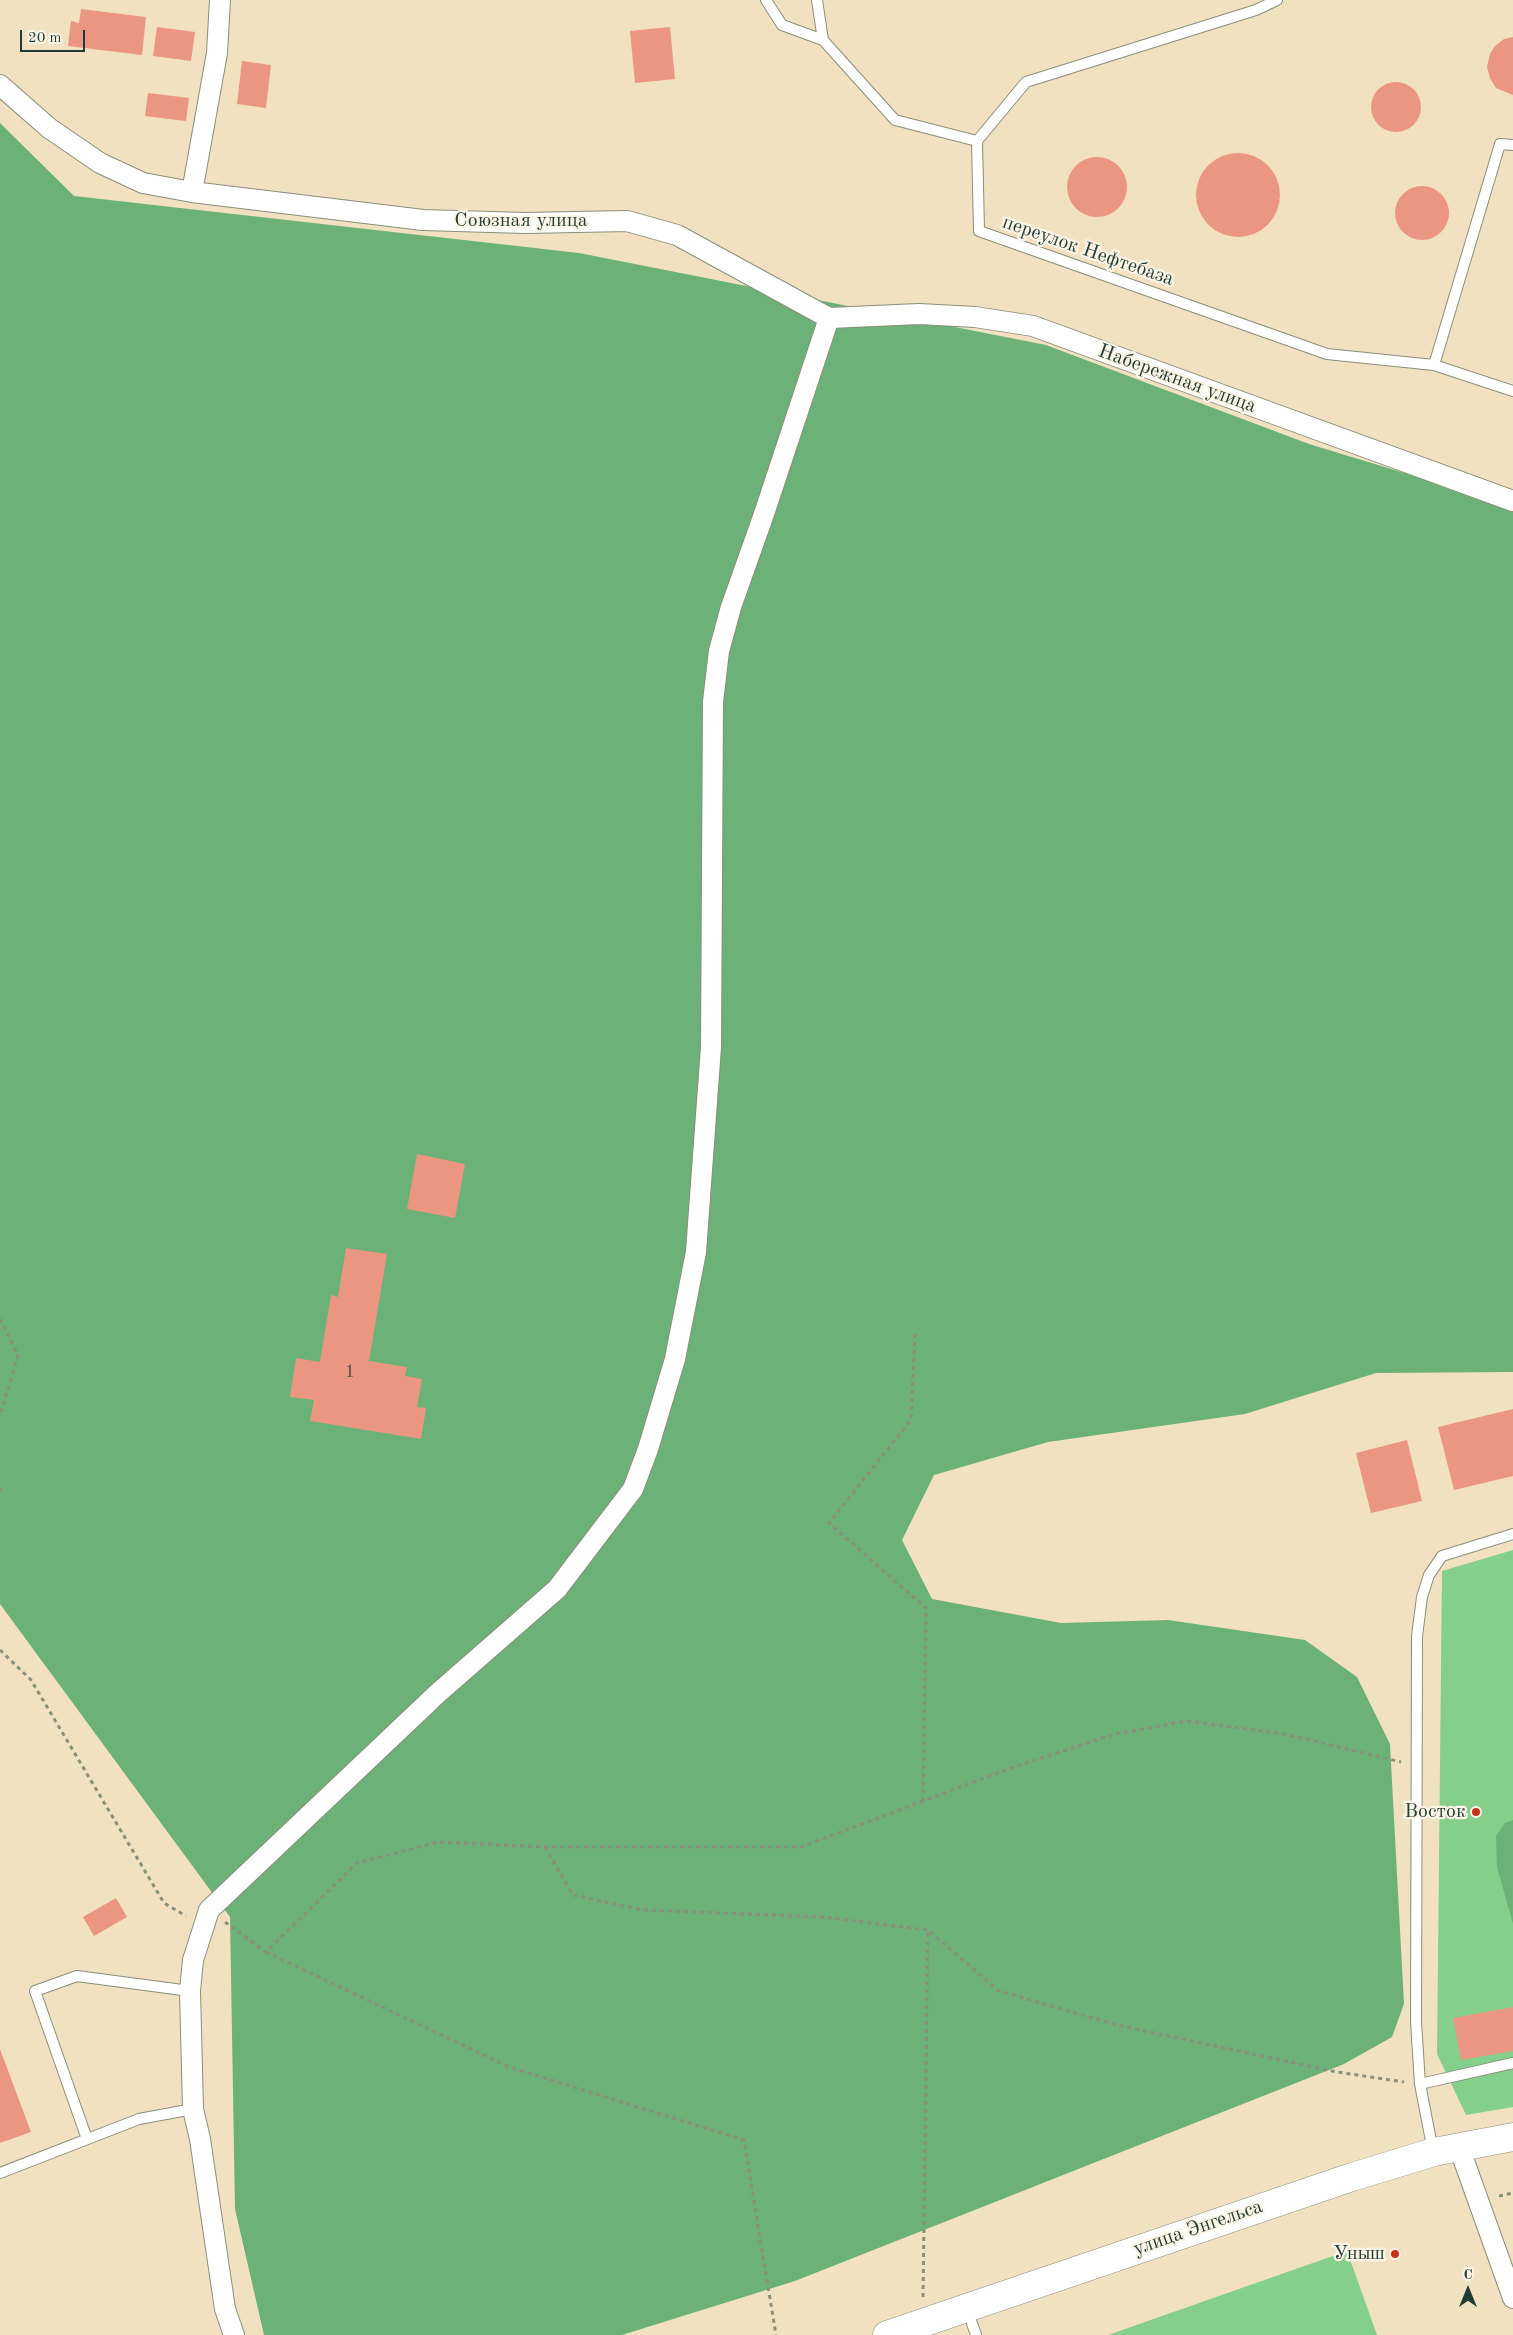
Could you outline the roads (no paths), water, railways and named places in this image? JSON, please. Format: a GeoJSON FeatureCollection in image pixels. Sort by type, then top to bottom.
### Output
{"type":"FeatureCollection","features":[{"type":"Feature","properties":{"kind":"main road","name":"улица Энгельса"},"geometry":{"type":"LineString","coordinates":[[887,2335],[1342,2180],[1446,2149],[1513,2137]]}},
{"type":"Feature","properties":{"kind":"street"},"geometry":{"type":"LineString","coordinates":[[192,192],[217,53],[220,0]]}},
{"type":"Feature","properties":{"kind":"street","name":"Союзная улица"},"geometry":{"type":"LineString","coordinates":[[0,85],[49,128],[100,163],[143,183],[192,192],[423,220],[524,223],[627,221],[677,235],[829,318]]}},
{"type":"Feature","properties":{"kind":"street","name":"Набережная улица"},"geometry":{"type":"LineString","coordinates":[[829,318],[919,314],[975,317],[1033,326],[1513,501]]}},
{"type":"Feature","properties":{"kind":"street"},"geometry":{"type":"LineString","coordinates":[[234,2335],[225,2309],[200,2140],[193,2109],[190,1991],[193,1960],[205,1918],[438,1693],[557,1589],[633,1489],[648,1449],[675,1359],[696,1252],[711,1047],[713,702],[719,651],[731,607],[829,318]]}},
{"type":"Feature","properties":{"kind":"street"},"geometry":{"type":"LineString","coordinates":[[1446,2149],[1513,2298]]}},
{"type":"Feature","properties":{"kind":"lane"},"geometry":{"type":"LineString","coordinates":[[766,0],[782,25],[823,40],[895,120],[977,141],[1026,82],[1256,10],[1276,0]]}},
{"type":"Feature","properties":{"kind":"lane"},"geometry":{"type":"LineString","coordinates":[[818,0],[823,40]]}},
{"type":"Feature","properties":{"kind":"lane","name":"переулок Нефтебаза"},"geometry":{"type":"LineString","coordinates":[[977,141],[979,231],[1327,354],[1434,365],[1513,391]]}},
{"type":"Feature","properties":{"kind":"lane"},"geometry":{"type":"LineString","coordinates":[[1434,365],[1500,144],[1513,145]]}},
{"type":"Feature","properties":{"kind":"lane"},"geometry":{"type":"LineString","coordinates":[[1446,2149],[1420,2084],[1416,2022],[1417,1636],[1422,1597],[1429,1575],[1442,1556],[1513,1534]]}},
{"type":"Feature","properties":{"kind":"lane"},"geometry":{"type":"LineString","coordinates":[[87,2139],[35,1991],[77,1976],[190,1991]]}},
{"type":"Feature","properties":{"kind":"lane"},"geometry":{"type":"LineString","coordinates":[[1420,2084],[1447,2076],[1513,2063]]}},
{"type":"Feature","properties":{"kind":"lane"},"geometry":{"type":"LineString","coordinates":[[0,2173],[139,2119],[193,2109]]}},
{"type":"Feature","properties":{"kind":"lane"},"geometry":{"type":"LineString","coordinates":[[966,2308],[976,2335]]}},
{"type":"Feature","properties":{"kind":"place","name":"Восток"},"geometry":{"type":"Point","coordinates":[1476,1812]}},
{"type":"Feature","properties":{"kind":"place","name":"Уныш"},"geometry":{"type":"Point","coordinates":[1395,2254]}}]}
